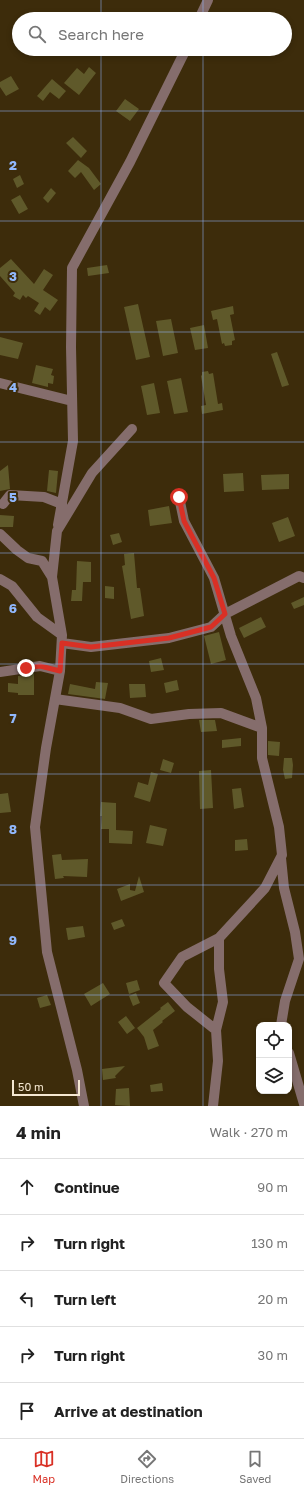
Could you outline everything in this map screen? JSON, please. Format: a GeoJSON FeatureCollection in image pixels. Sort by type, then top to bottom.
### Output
{"type":"FeatureCollection","features":[{"type":"Feature","properties":{"kind":"street"},"geometry":{"type":"LineString","coordinates":[[202,12],[208,0]]}},
{"type":"Feature","properties":{"kind":"street"},"geometry":{"type":"LineString","coordinates":[[84,1106],[77,1070],[47,952],[35,827],[46,748],[60,671],[62,639],[52,578],[57,530],[73,441],[71,347],[72,268],[130,162],[183,56]]}},
{"type":"Feature","properties":{"kind":"street"},"geometry":{"type":"LineString","coordinates":[[0,383],[72,401]]}},
{"type":"Feature","properties":{"kind":"street"},"geometry":{"type":"LineString","coordinates":[[57,530],[92,473],[132,428]]}},
{"type":"Feature","properties":{"kind":"street"},"geometry":{"type":"LineString","coordinates":[[3,504],[10,495],[44,497],[62,504]]}},
{"type":"Feature","properties":{"kind":"street"},"geometry":{"type":"LineString","coordinates":[[179,497],[184,521],[214,578],[231,636],[256,698],[262,728],[262,758],[279,827],[284,888],[295,932],[299,958],[285,1001],[281,1022]]}},
{"type":"Feature","properties":{"kind":"street"},"geometry":{"type":"LineString","coordinates":[[0,534],[28,558],[42,561],[52,578]]}},
{"type":"Feature","properties":{"kind":"street"},"geometry":{"type":"LineString","coordinates":[[0,579],[12,586],[37,617],[62,639],[91,647],[169,638],[211,627],[225,614],[299,576],[304,578]]}},
{"type":"Feature","properties":{"kind":"street"},"geometry":{"type":"LineString","coordinates":[[0,672],[40,666],[60,671]]}},
{"type":"Feature","properties":{"kind":"street"},"geometry":{"type":"LineString","coordinates":[[55,699],[120,708],[151,719],[189,714],[221,713],[262,728]]}},
{"type":"Feature","properties":{"kind":"street"},"geometry":{"type":"LineString","coordinates":[[216,1030],[187,1007],[164,984],[182,957],[219,938],[265,888],[281,858]]}},
{"type":"Feature","properties":{"kind":"street"},"geometry":{"type":"LineString","coordinates":[[213,1106],[218,1061],[216,1030],[223,1002],[219,969],[219,938]]}},
{"type":"Feature","properties":{"kind":"street"},"geometry":{"type":"LineString","coordinates":[[290,1058],[304,1104]]}},
{"type":"Feature","properties":{"kind":"building"},"geometry":{"type":"Polygon","coordinates":[[[89,67],[96,73],[79,95],[64,83],[77,68],[84,74],[89,67]]]}},
{"type":"Feature","properties":{"kind":"building"},"geometry":{"type":"Polygon","coordinates":[[[11,76],[19,89],[6,96],[0,87],[0,82],[11,76]]]}},
{"type":"Feature","properties":{"kind":"building"},"geometry":{"type":"Polygon","coordinates":[[[52,79],[66,91],[59,99],[50,92],[43,101],[37,96],[52,79]]]}},
{"type":"Feature","properties":{"kind":"building"},"geometry":{"type":"Polygon","coordinates":[[[125,99],[139,109],[130,121],[116,111],[125,99]]]}},
{"type":"Feature","properties":{"kind":"building"},"geometry":{"type":"Polygon","coordinates":[[[73,137],[87,151],[81,158],[66,143],[73,137]]]}},
{"type":"Feature","properties":{"kind":"building"},"geometry":{"type":"Polygon","coordinates":[[[78,160],[89,168],[101,184],[94,190],[81,172],[75,178],[68,171],[78,160]]]}},
{"type":"Feature","properties":{"kind":"building"},"geometry":{"type":"Polygon","coordinates":[[[20,175],[24,184],[17,188],[13,179],[20,175]]]}},
{"type":"Feature","properties":{"kind":"building"},"geometry":{"type":"Polygon","coordinates":[[[51,188],[56,193],[48,203],[43,198],[51,188]]]}},
{"type":"Feature","properties":{"kind":"building"},"geometry":{"type":"Polygon","coordinates":[[[20,195],[28,209],[19,214],[11,200],[20,195]]]}},
{"type":"Feature","properties":{"kind":"building"},"geometry":{"type":"Polygon","coordinates":[[[11,259],[34,284],[44,269],[53,275],[43,290],[58,300],[50,311],[45,307],[40,315],[34,311],[39,303],[28,296],[26,298],[23,295],[20,300],[13,296],[15,293],[0,276],[0,268],[11,259]]]}},
{"type":"Feature","properties":{"kind":"building"},"geometry":{"type":"Polygon","coordinates":[[[107,265],[109,273],[88,276],[87,268],[107,265]]]}},
{"type":"Feature","properties":{"kind":"building"},"geometry":{"type":"Polygon","coordinates":[[[138,304],[150,357],[136,360],[124,307],[138,304]]]}},
{"type":"Feature","properties":{"kind":"building"},"geometry":{"type":"Polygon","coordinates":[[[233,306],[234,314],[230,315],[235,340],[232,341],[232,345],[225,346],[224,343],[222,344],[217,319],[213,320],[211,311],[233,306]]]}},
{"type":"Feature","properties":{"kind":"building"},"geometry":{"type":"Polygon","coordinates":[[[171,319],[178,353],[163,356],[156,321],[171,319]]]}},
{"type":"Feature","properties":{"kind":"building"},"geometry":{"type":"Polygon","coordinates":[[[204,325],[208,348],[195,350],[190,328],[204,325]]]}},
{"type":"Feature","properties":{"kind":"building"},"geometry":{"type":"Polygon","coordinates":[[[0,337],[23,343],[18,359],[0,355],[0,337]]]}},
{"type":"Feature","properties":{"kind":"building"},"geometry":{"type":"Polygon","coordinates":[[[277,352],[289,385],[282,387],[271,354],[277,352]]]}},
{"type":"Feature","properties":{"kind":"building"},"geometry":{"type":"Polygon","coordinates":[[[36,365],[53,369],[51,375],[54,376],[53,384],[48,383],[48,387],[32,383],[36,365]]]}},
{"type":"Feature","properties":{"kind":"building"},"geometry":{"type":"Polygon","coordinates":[[[208,371],[209,374],[213,373],[218,404],[222,403],[223,410],[202,414],[201,406],[206,405],[201,376],[202,372],[208,371]]]}},
{"type":"Feature","properties":{"kind":"building"},"geometry":{"type":"Polygon","coordinates":[[[181,378],[188,412],[174,414],[167,381],[181,378]]]}},
{"type":"Feature","properties":{"kind":"building"},"geometry":{"type":"Polygon","coordinates":[[[154,383],[160,413],[147,415],[141,386],[154,383]]]}},
{"type":"Feature","properties":{"kind":"building"},"geometry":{"type":"Polygon","coordinates":[[[8,465],[10,489],[0,491],[0,471],[8,465]]]}},
{"type":"Feature","properties":{"kind":"building"},"geometry":{"type":"Polygon","coordinates":[[[49,470],[58,471],[56,493],[47,491],[49,470]]]}},
{"type":"Feature","properties":{"kind":"building"},"geometry":{"type":"Polygon","coordinates":[[[243,473],[244,491],[224,492],[223,474],[243,473]]]}},
{"type":"Feature","properties":{"kind":"building"},"geometry":{"type":"Polygon","coordinates":[[[289,474],[289,489],[262,490],[261,475],[289,474]]]}},
{"type":"Feature","properties":{"kind":"building"},"geometry":{"type":"Polygon","coordinates":[[[169,506],[172,523],[150,526],[148,510],[169,506]]]}},
{"type":"Feature","properties":{"kind":"building"},"geometry":{"type":"Polygon","coordinates":[[[0,515],[14,516],[13,527],[0,527],[0,515]]]}},
{"type":"Feature","properties":{"kind":"building"},"geometry":{"type":"Polygon","coordinates":[[[288,517],[295,536],[279,542],[272,523],[288,517]]]}},
{"type":"Feature","properties":{"kind":"building"},"geometry":{"type":"Polygon","coordinates":[[[119,533],[122,542],[113,545],[110,535],[119,533]]]}},
{"type":"Feature","properties":{"kind":"building"},"geometry":{"type":"Polygon","coordinates":[[[134,553],[137,588],[140,588],[144,616],[131,619],[122,566],[125,565],[124,554],[134,553]]]}},
{"type":"Feature","properties":{"kind":"building"},"geometry":{"type":"Polygon","coordinates":[[[77,561],[91,562],[91,582],[83,582],[82,601],[71,601],[72,590],[76,590],[77,561]]]}},
{"type":"Feature","properties":{"kind":"building"},"geometry":{"type":"Polygon","coordinates":[[[105,586],[114,587],[114,599],[105,598],[105,586]]]}},
{"type":"Feature","properties":{"kind":"building"},"geometry":{"type":"Polygon","coordinates":[[[304,597],[304,605],[294,609],[291,603],[304,597]]]}},
{"type":"Feature","properties":{"kind":"building"},"geometry":{"type":"Polygon","coordinates":[[[261,617],[266,627],[244,638],[239,628],[261,617]]]}},
{"type":"Feature","properties":{"kind":"building"},"geometry":{"type":"Polygon","coordinates":[[[219,632],[226,660],[211,664],[204,636],[219,632]]]}},
{"type":"Feature","properties":{"kind":"building"},"geometry":{"type":"Polygon","coordinates":[[[161,658],[164,670],[151,672],[149,661],[161,658]]]}},
{"type":"Feature","properties":{"kind":"building"},"geometry":{"type":"Polygon","coordinates":[[[34,673],[34,695],[18,695],[18,693],[8,692],[8,683],[18,684],[18,676],[34,673]]]}},
{"type":"Feature","properties":{"kind":"building"},"geometry":{"type":"Polygon","coordinates":[[[177,680],[179,690],[166,693],[164,683],[177,680]]]}},
{"type":"Feature","properties":{"kind":"building"},"geometry":{"type":"Polygon","coordinates":[[[96,682],[108,683],[105,699],[68,694],[70,684],[95,689],[96,682]]]}},
{"type":"Feature","properties":{"kind":"building"},"geometry":{"type":"Polygon","coordinates":[[[129,684],[145,684],[146,697],[130,698],[129,684]]]}},
{"type":"Feature","properties":{"kind":"building"},"geometry":{"type":"Polygon","coordinates":[[[199,720],[215,720],[217,731],[201,732],[199,720]]]}},
{"type":"Feature","properties":{"kind":"building"},"geometry":{"type":"Polygon","coordinates":[[[241,738],[241,746],[222,748],[222,740],[241,738]]]}},
{"type":"Feature","properties":{"kind":"building"},"geometry":{"type":"Polygon","coordinates":[[[268,741],[280,742],[279,756],[268,755],[268,741]]]}},
{"type":"Feature","properties":{"kind":"building"},"geometry":{"type":"Polygon","coordinates":[[[284,758],[292,758],[292,778],[285,779],[283,770],[284,758]]]}},
{"type":"Feature","properties":{"kind":"building"},"geometry":{"type":"Polygon","coordinates":[[[163,759],[174,763],[171,773],[160,770],[163,759]]]}},
{"type":"Feature","properties":{"kind":"building"},"geometry":{"type":"Polygon","coordinates":[[[211,770],[213,808],[200,809],[199,771],[211,770]]]}},
{"type":"Feature","properties":{"kind":"building"},"geometry":{"type":"Polygon","coordinates":[[[151,772],[158,774],[150,802],[134,797],[138,782],[148,785],[151,772]]]}},
{"type":"Feature","properties":{"kind":"building"},"geometry":{"type":"Polygon","coordinates":[[[241,788],[244,807],[234,809],[232,789],[241,788]]]}},
{"type":"Feature","properties":{"kind":"building"},"geometry":{"type":"Polygon","coordinates":[[[8,793],[11,812],[0,813],[0,794],[8,793]]]}},
{"type":"Feature","properties":{"kind":"building"},"geometry":{"type":"Polygon","coordinates":[[[101,802],[116,803],[116,830],[133,831],[132,844],[109,843],[109,829],[101,829],[101,802]]]}},
{"type":"Feature","properties":{"kind":"building"},"geometry":{"type":"Polygon","coordinates":[[[150,825],[167,829],[163,846],[146,843],[150,825]]]}},
{"type":"Feature","properties":{"kind":"building"},"geometry":{"type":"Polygon","coordinates":[[[247,839],[248,850],[235,851],[235,840],[247,839]]]}},
{"type":"Feature","properties":{"kind":"building"},"geometry":{"type":"Polygon","coordinates":[[[61,854],[62,860],[88,859],[87,877],[63,876],[64,878],[55,879],[52,855],[61,854]]]}},
{"type":"Feature","properties":{"kind":"building"},"geometry":{"type":"Polygon","coordinates":[[[139,876],[144,892],[121,901],[117,889],[130,884],[130,890],[135,891],[139,876]]]}},
{"type":"Feature","properties":{"kind":"building"},"geometry":{"type":"Polygon","coordinates":[[[122,919],[125,926],[114,930],[111,923],[122,919]]]}},
{"type":"Feature","properties":{"kind":"building"},"geometry":{"type":"Polygon","coordinates":[[[83,926],[85,937],[68,940],[66,928],[83,926]]]}},
{"type":"Feature","properties":{"kind":"building"},"geometry":{"type":"Polygon","coordinates":[[[137,980],[140,990],[129,994],[126,983],[137,980]]]}},
{"type":"Feature","properties":{"kind":"building"},"geometry":{"type":"Polygon","coordinates":[[[103,983],[110,994],[91,1006],[84,994],[103,983]]]}},
{"type":"Feature","properties":{"kind":"building"},"geometry":{"type":"Polygon","coordinates":[[[136,993],[140,1003],[133,1006],[129,996],[136,993]]]}},
{"type":"Feature","properties":{"kind":"building"},"geometry":{"type":"Polygon","coordinates":[[[47,995],[51,1005],[40,1008],[37,998],[47,995]]]}},
{"type":"Feature","properties":{"kind":"building"},"geometry":{"type":"Polygon","coordinates":[[[168,1002],[175,1011],[153,1030],[159,1046],[148,1050],[144,1037],[137,1028],[168,1002]]]}},
{"type":"Feature","properties":{"kind":"building"},"geometry":{"type":"Polygon","coordinates":[[[126,1016],[135,1028],[127,1034],[118,1022],[126,1016]]]}},
{"type":"Feature","properties":{"kind":"building"},"geometry":{"type":"Polygon","coordinates":[[[125,1066],[115,1076],[116,1078],[103,1080],[102,1069],[125,1066]]]}},
{"type":"Feature","properties":{"kind":"building"},"geometry":{"type":"Polygon","coordinates":[[[162,1083],[163,1091],[151,1092],[150,1085],[162,1083]]]}},
{"type":"Feature","properties":{"kind":"building"},"geometry":{"type":"Polygon","coordinates":[[[129,1088],[130,1106],[115,1105],[116,1089],[129,1088]]]}},
{"type":"Feature","properties":{"kind":"route"},"geometry":{"type":"LineString","coordinates":[[26,668],[40,666],[60,671],[62,643],[91,647],[169,638],[211,627],[225,614],[214,578],[184,521],[179,497]]}}]}
